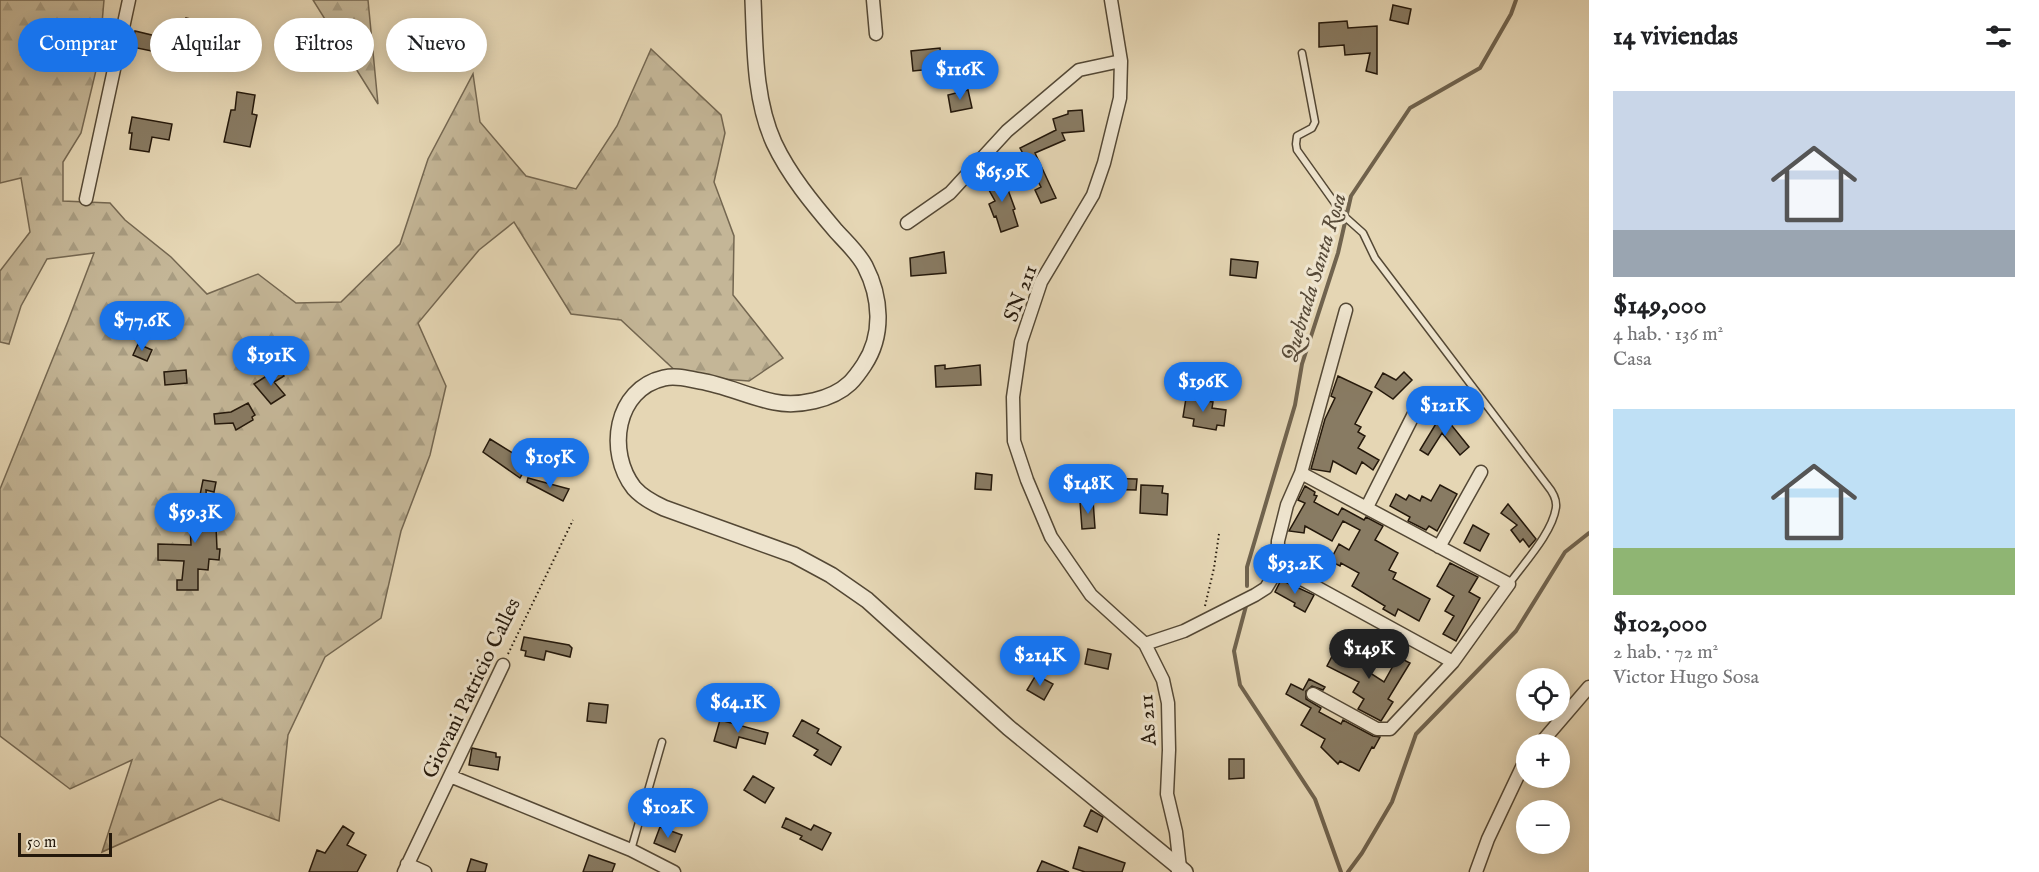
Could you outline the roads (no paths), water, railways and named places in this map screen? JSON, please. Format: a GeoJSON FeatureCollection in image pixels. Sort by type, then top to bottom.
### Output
{"type":"FeatureCollection","features":[{"type":"Feature","properties":{"kind":"street"},"geometry":{"type":"LineString","coordinates":[[86,199],[129,0]]}},
{"type":"Feature","properties":{"kind":"street"},"geometry":{"type":"LineString","coordinates":[[753,0],[760,94],[767,124],[785,163],[809,198],[864,264],[875,291],[879,321],[876,340],[866,362],[842,390],[796,404],[774,402],[718,384],[680,376],[650,383],[627,403],[620,424],[618,451],[627,477],[635,490],[664,508],[794,555],[831,575],[867,600],[1009,728],[1181,871]]}},
{"type":"Feature","properties":{"kind":"street"},"geometry":{"type":"LineString","coordinates":[[873,0],[876,34]]}},
{"type":"Feature","properties":{"kind":"street","name":"SN 211"},"geometry":{"type":"LineString","coordinates":[[1091,595],[1051,537],[1027,480],[1014,441],[1013,397],[1022,342],[1041,282],[1093,195],[1104,163],[1120,98],[1121,61],[1111,0]]}},
{"type":"Feature","properties":{"kind":"street"},"geometry":{"type":"LineString","coordinates":[[908,223],[950,193],[1007,131],[1079,70],[1121,61]]}},
{"type":"Feature","properties":{"kind":"street"},"geometry":{"type":"LineString","coordinates":[[1145,644],[1184,631],[1255,595],[1266,588],[1277,570],[1278,541],[1287,506],[1301,473],[1346,310]]}},
{"type":"Feature","properties":{"kind":"street"},"geometry":{"type":"LineString","coordinates":[[1367,507],[1424,394]]}},
{"type":"Feature","properties":{"kind":"street"},"geometry":{"type":"LineString","coordinates":[[1438,547],[1481,472]]}},
{"type":"Feature","properties":{"kind":"street"},"geometry":{"type":"LineString","coordinates":[[1301,473],[1509,584],[1453,662],[1390,729],[1377,729],[1313,694]]}},
{"type":"Feature","properties":{"kind":"street"},"geometry":{"type":"LineString","coordinates":[[1277,570],[1307,582],[1453,662]]}},
{"type":"Feature","properties":{"kind":"street","name":"As 211"},"geometry":{"type":"LineString","coordinates":[[1091,595],[1145,644],[1163,680],[1168,703],[1167,794],[1176,832],[1181,871]]}},
{"type":"Feature","properties":{"kind":"street","name":"Giovani Patricio Calles"},"geometry":{"type":"LineString","coordinates":[[406,868],[503,665]]}},
{"type":"Feature","properties":{"kind":"street"},"geometry":{"type":"LineString","coordinates":[[1549,734],[1589,687]]}},
{"type":"Feature","properties":{"kind":"street"},"geometry":{"type":"LineString","coordinates":[[450,776],[632,850],[674,872]]}},
{"type":"Feature","properties":{"kind":"street"},"geometry":{"type":"LineString","coordinates":[[1476,872],[1488,839],[1516,782]]}},
{"type":"Feature","properties":{"kind":"street"},"geometry":{"type":"LineString","coordinates":[[406,868],[425,872]]}},
{"type":"Feature","properties":{"kind":"lane"},"geometry":{"type":"LineString","coordinates":[[1302,53],[1315,122],[1312,128],[1297,136],[1296,144],[1301,155],[1344,216],[1363,232],[1375,258],[1555,497],[1556,506],[1546,533],[1509,584]]}},
{"type":"Feature","properties":{"kind":"lane"},"geometry":{"type":"LineString","coordinates":[[632,850],[662,742]]}},
{"type":"Feature","properties":{"kind":"waterway","name":"Quebrada Santa Rosa"},"geometry":{"type":"LineString","coordinates":[[1247,586],[1247,567],[1295,405],[1302,364],[1338,253],[1351,196],[1410,108],[1480,68],[1511,14],[1516,0]]}},
{"type":"Feature","properties":{"kind":"waterway"},"geometry":{"type":"LineString","coordinates":[[1348,872],[1392,802],[1416,734],[1516,631],[1565,552],[1589,533]]}},
{"type":"Feature","properties":{"kind":"waterway","name":"Quebrada Santa Rosa"},"geometry":{"type":"LineString","coordinates":[[1246,606],[1234,651],[1240,685],[1315,799],[1341,872]]}}]}
